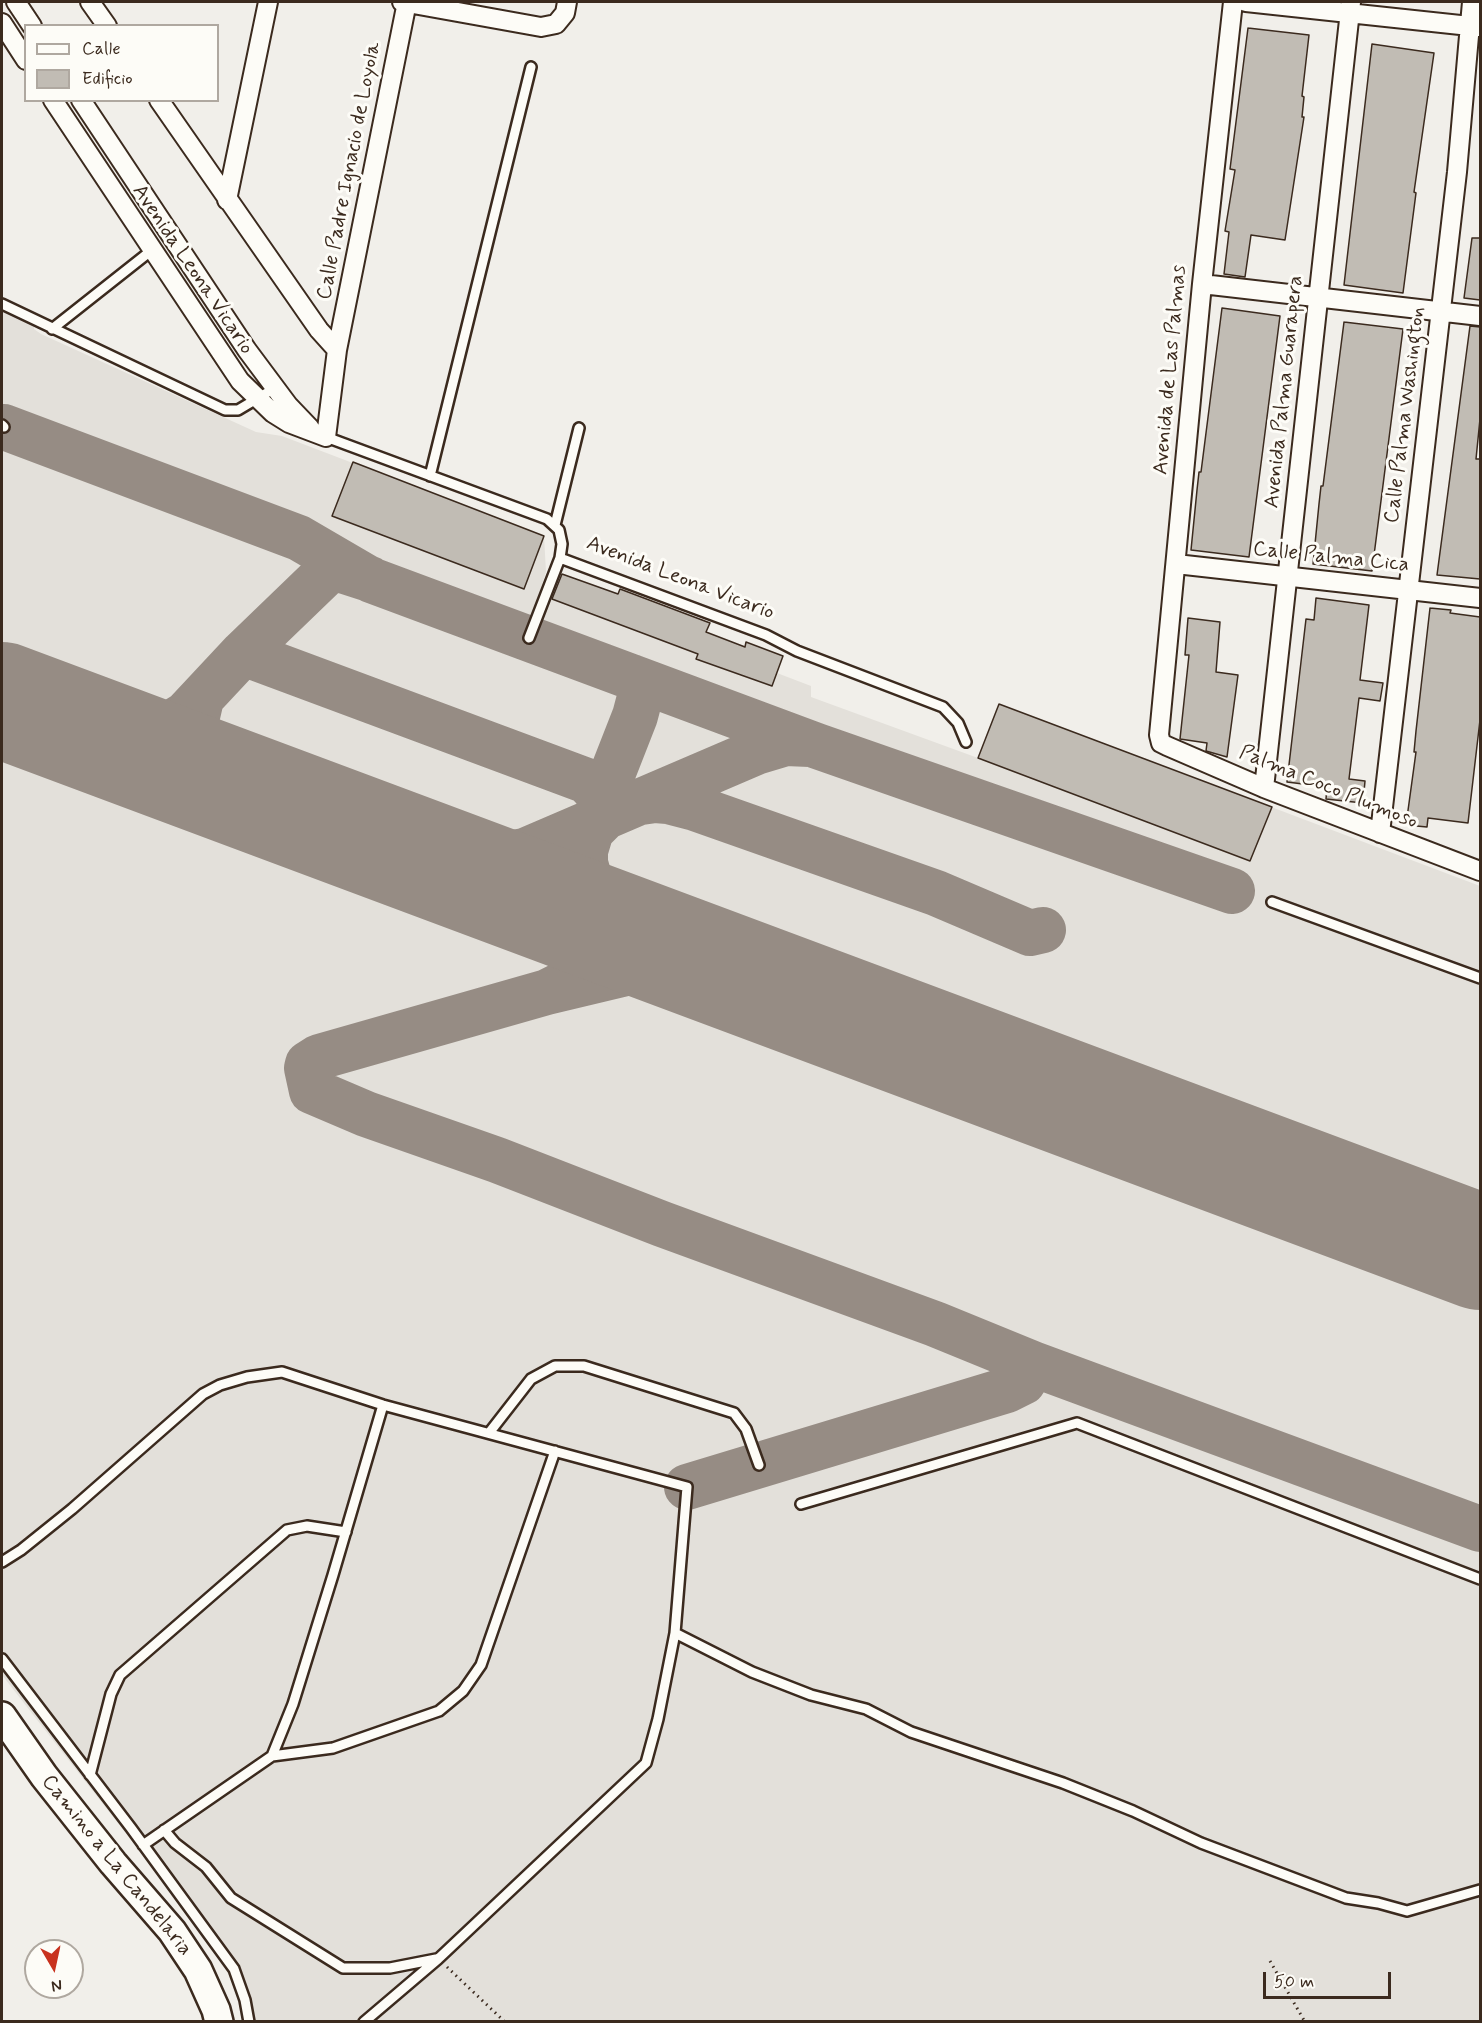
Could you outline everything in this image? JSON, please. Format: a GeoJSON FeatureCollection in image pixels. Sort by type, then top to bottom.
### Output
{"type":"FeatureCollection","features":[{"type":"Feature","properties":{"kind":"street"},"geometry":{"type":"LineString","coordinates":[[16,2],[31,24]]}},
{"type":"Feature","properties":{"kind":"street"},"geometry":{"type":"LineString","coordinates":[[90,2],[106,24]]}},
{"type":"Feature","properties":{"kind":"street"},"geometry":{"type":"LineString","coordinates":[[227,200],[268,2]]}},
{"type":"Feature","properties":{"kind":"street"},"geometry":{"type":"LineString","coordinates":[[402,2],[541,27],[556,24],[565,13],[567,2]]}},
{"type":"Feature","properties":{"kind":"street","name":"Calle Padre Ignacio de Loyola"},"geometry":{"type":"LineString","coordinates":[[323,436],[407,2]]}},
{"type":"Feature","properties":{"kind":"street","name":"Avenida de Las Palmas"},"geometry":{"type":"LineString","coordinates":[[1161,743],[1159,735],[1202,284],[1233,2]]}},
{"type":"Feature","properties":{"kind":"street"},"geometry":{"type":"LineString","coordinates":[[1246,2],[1351,7],[1475,27]]}},
{"type":"Feature","properties":{"kind":"street","name":"Calle Palma Washington"},"geometry":{"type":"LineString","coordinates":[[1380,833],[1475,27],[1472,2]]}},
{"type":"Feature","properties":{"kind":"street","name":"Avenida Palma Guarapera"},"geometry":{"type":"LineString","coordinates":[[1264,788],[1351,7]]}},
{"type":"Feature","properties":{"kind":"street"},"geometry":{"type":"LineString","coordinates":[[2,23],[24,57]]}},
{"type":"Feature","properties":{"kind":"street","name":"Avenida Leona Vicario"},"geometry":{"type":"LineString","coordinates":[[53,102],[229,366],[257,399],[281,418],[323,436]]}},
{"type":"Feature","properties":{"kind":"street","name":"Avenida Leona Vicario"},"geometry":{"type":"LineString","coordinates":[[82,102],[247,350],[298,417],[323,436]]}},
{"type":"Feature","properties":{"kind":"street"},"geometry":{"type":"LineString","coordinates":[[160,102],[319,330],[338,350]]}},
{"type":"Feature","properties":{"kind":"street"},"geometry":{"type":"LineString","coordinates":[[1202,284],[1480,316]]}},
{"type":"Feature","properties":{"kind":"street","name":"Calle Palma Cica"},"geometry":{"type":"LineString","coordinates":[[1176,564],[1480,598]]}},
{"type":"Feature","properties":{"kind":"street","name":"Palma Coco Plumoso"},"geometry":{"type":"LineString","coordinates":[[1161,743],[1264,788],[1480,871]]}},
{"type":"Feature","properties":{"kind":"street","name":"Camino a La Candelaria"},"geometry":{"type":"LineString","coordinates":[[2,1716],[44,1776],[113,1863],[172,1930],[198,1970],[219,2022]]}},
{"type":"Feature","properties":{"kind":"lane"},"geometry":{"type":"LineString","coordinates":[[430,476],[531,67]]}},
{"type":"Feature","properties":{"kind":"lane"},"geometry":{"type":"LineString","coordinates":[[52,329],[152,250]]}},
{"type":"Feature","properties":{"kind":"lane"},"geometry":{"type":"LineString","coordinates":[[2,304],[225,410],[238,410],[275,388]]}},
{"type":"Feature","properties":{"kind":"lane"},"geometry":{"type":"LineString","coordinates":[[555,525],[579,428]]}},
{"type":"Feature","properties":{"kind":"lane","name":"Avenida Leona Vicario"},"geometry":{"type":"LineString","coordinates":[[323,436],[547,519],[559,530],[562,544],[560,558],[766,635],[797,651],[943,707],[958,723],[966,742]]}},
{"type":"Feature","properties":{"kind":"lane"},"geometry":{"type":"LineString","coordinates":[[529,638],[560,558]]}},
{"type":"Feature","properties":{"kind":"lane"},"geometry":{"type":"LineString","coordinates":[[1272,902],[1480,978]]}},
{"type":"Feature","properties":{"kind":"lane"},"geometry":{"type":"LineString","coordinates":[[489,1433],[531,1379],[555,1366],[584,1366],[734,1413],[747,1429],[759,1465]]}},
{"type":"Feature","properties":{"kind":"lane"},"geometry":{"type":"LineString","coordinates":[[2,1562],[21,1550],[72,1509],[203,1394],[220,1385],[247,1377],[282,1372],[383,1404],[687,1487],[675,1633],[658,1719],[646,1763],[438,1959],[364,2022]]}},
{"type":"Feature","properties":{"kind":"lane"},"geometry":{"type":"LineString","coordinates":[[272,1756],[292,1704],[383,1404]]}},
{"type":"Feature","properties":{"kind":"lane"},"geometry":{"type":"LineString","coordinates":[[801,1504],[1077,1423],[1480,1579]]}},
{"type":"Feature","properties":{"kind":"lane"},"geometry":{"type":"LineString","coordinates":[[143,1845],[272,1756],[333,1748],[439,1711],[463,1691],[481,1665],[555,1451]]}},
{"type":"Feature","properties":{"kind":"lane"},"geometry":{"type":"LineString","coordinates":[[90,1775],[111,1694],[120,1675],[287,1530],[307,1526],[346,1532]]}},
{"type":"Feature","properties":{"kind":"lane"},"geometry":{"type":"LineString","coordinates":[[675,1633],[752,1672],[811,1695],[866,1709],[911,1732],[1064,1783],[1133,1811],[1201,1843],[1346,1898],[1407,1911],[1480,1890]]}},
{"type":"Feature","properties":{"kind":"lane"},"geometry":{"type":"LineString","coordinates":[[2,1659],[234,1969],[249,2022]]}},
{"type":"Feature","properties":{"kind":"lane"},"geometry":{"type":"LineString","coordinates":[[164,1830],[175,1843],[206,1867],[231,1898],[343,1968],[390,1968],[438,1959]]}},
{"type":"Feature","properties":{"kind":"path"},"geometry":{"type":"LineString","coordinates":[[438,1959],[505,2022]]}},
{"type":"Feature","properties":{"kind":"path"},"geometry":{"type":"LineString","coordinates":[[1270,1961],[1305,2022]]}},
{"type":"Feature","properties":{"kind":"shaded area"},"geometry":{"type":"Polygon","coordinates":[[[2,312],[34,327],[41,334],[256,432],[282,436],[544,536],[546,572],[539,594],[698,654],[696,659],[771,686],[777,673],[811,686],[811,697],[978,758],[999,704],[1480,886],[1480,2021],[242,2021],[237,1996],[224,1964],[182,1905],[2,1675],[2,312]]]}},
{"type":"Feature","properties":{"kind":"building"},"geometry":{"type":"Polygon","coordinates":[[[1248,28],[1309,35],[1302,96],[1304,97],[1302,117],[1304,117],[1285,240],[1251,235],[1245,277],[1224,274],[1229,232],[1225,231],[1235,170],[1230,169],[1248,28]]]}},
{"type":"Feature","properties":{"kind":"building"},"geometry":{"type":"Polygon","coordinates":[[[1372,44],[1434,53],[1414,192],[1416,193],[1403,293],[1344,285],[1372,44]]]}},
{"type":"Feature","properties":{"kind":"building"},"geometry":{"type":"Polygon","coordinates":[[[1472,238],[1480,238],[1480,300],[1464,298],[1472,238]]]}},
{"type":"Feature","properties":{"kind":"building"},"geometry":{"type":"Polygon","coordinates":[[[1222,308],[1280,316],[1249,557],[1191,550],[1199,472],[1201,472],[1222,308]]]}},
{"type":"Feature","properties":{"kind":"building"},"geometry":{"type":"Polygon","coordinates":[[[1344,322],[1403,329],[1372,571],[1313,564],[1321,486],[1323,486],[1344,322]]]}},
{"type":"Feature","properties":{"kind":"building"},"geometry":{"type":"Polygon","coordinates":[[[1470,326],[1480,327],[1480,419],[1476,459],[1480,459],[1480,579],[1437,575],[1470,326]]]}},
{"type":"Feature","properties":{"kind":"building"},"geometry":{"type":"Polygon","coordinates":[[[353,462],[544,536],[524,589],[332,516],[353,462]]]}},
{"type":"Feature","properties":{"kind":"building"},"geometry":{"type":"Polygon","coordinates":[[[562,574],[618,594],[620,589],[710,623],[706,632],[745,647],[746,642],[783,656],[772,686],[696,659],[698,654],[552,599],[562,574]]]}},
{"type":"Feature","properties":{"kind":"building"},"geometry":{"type":"Polygon","coordinates":[[[1316,598],[1369,605],[1360,680],[1383,683],[1380,701],[1359,698],[1349,779],[1365,781],[1363,803],[1326,799],[1327,787],[1287,782],[1306,619],[1314,620],[1316,598]]]}},
{"type":"Feature","properties":{"kind":"building"},"geometry":{"type":"Polygon","coordinates":[[[1430,608],[1480,617],[1480,720],[1468,823],[1428,818],[1427,827],[1406,825],[1416,752],[1414,752],[1416,731],[1430,608]]]}},
{"type":"Feature","properties":{"kind":"building"},"geometry":{"type":"Polygon","coordinates":[[[1188,618],[1220,622],[1216,672],[1238,675],[1227,757],[1206,751],[1207,743],[1180,739],[1189,655],[1185,655],[1188,618]]]}},
{"type":"Feature","properties":{"kind":"building"},"geometry":{"type":"Polygon","coordinates":[[[999,704],[1272,807],[1250,861],[978,758],[999,704]]]}},
{"type":"Feature","properties":{"kind":"taxiway"},"geometry":{"type":"LineString","coordinates":[[4,427],[299,538],[371,580],[817,746],[1232,891]]}},
{"type":"Feature","properties":{"kind":"taxiway"},"geometry":{"type":"LineString","coordinates":[[94,734],[153,729],[173,722],[186,714],[243,653],[326,573],[339,569],[370,579]]}},
{"type":"Feature","properties":{"kind":"taxiway"},"geometry":{"type":"LineString","coordinates":[[243,653],[587,781],[598,793],[600,804],[597,819]]}},
{"type":"Feature","properties":{"kind":"taxiway"},"geometry":{"type":"LineString","coordinates":[[599,808],[635,716],[640,697],[639,686],[632,677]]}},
{"type":"Feature","properties":{"kind":"taxiway"},"geometry":{"type":"LineString","coordinates":[[201,699],[195,725],[200,751],[215,771],[249,792]]}},
{"type":"Feature","properties":{"kind":"taxiway"},"geometry":{"type":"LineString","coordinates":[[411,852],[472,860],[525,851],[756,752],[786,743],[810,744]]}},
{"type":"Feature","properties":{"kind":"taxiway"},"geometry":{"type":"LineString","coordinates":[[634,803],[668,801],[695,808],[936,893],[1030,933],[1043,930]]}},
{"type":"Feature","properties":{"kind":"taxiway"},"geometry":{"type":"LineString","coordinates":[[608,814],[591,831],[585,851],[585,863],[592,888],[607,906],[626,917],[764,967],[791,993]]}},
{"type":"Feature","properties":{"kind":"taxiway"},"geometry":{"type":"LineString","coordinates":[[539,899],[554,909],[568,923],[575,937],[577,957],[571,975],[561,985],[547,992],[319,1057],[308,1064],[307,1068],[312,1091],[366,1114],[497,1160],[662,1224],[935,1324],[1033,1364],[1023,1382],[1007,1390],[687,1487]]}},
{"type":"Feature","properties":{"kind":"taxiway"},"geometry":{"type":"LineString","coordinates":[[547,992],[660,965],[700,964],[725,969]]}},
{"type":"Feature","properties":{"kind":"taxiway"},"geometry":{"type":"LineString","coordinates":[[1033,1364],[1480,1529]]}},
{"type":"Feature","properties":{"kind":"runway"},"geometry":{"type":"LineString","coordinates":[[2,700],[1480,1252]]}}]}
